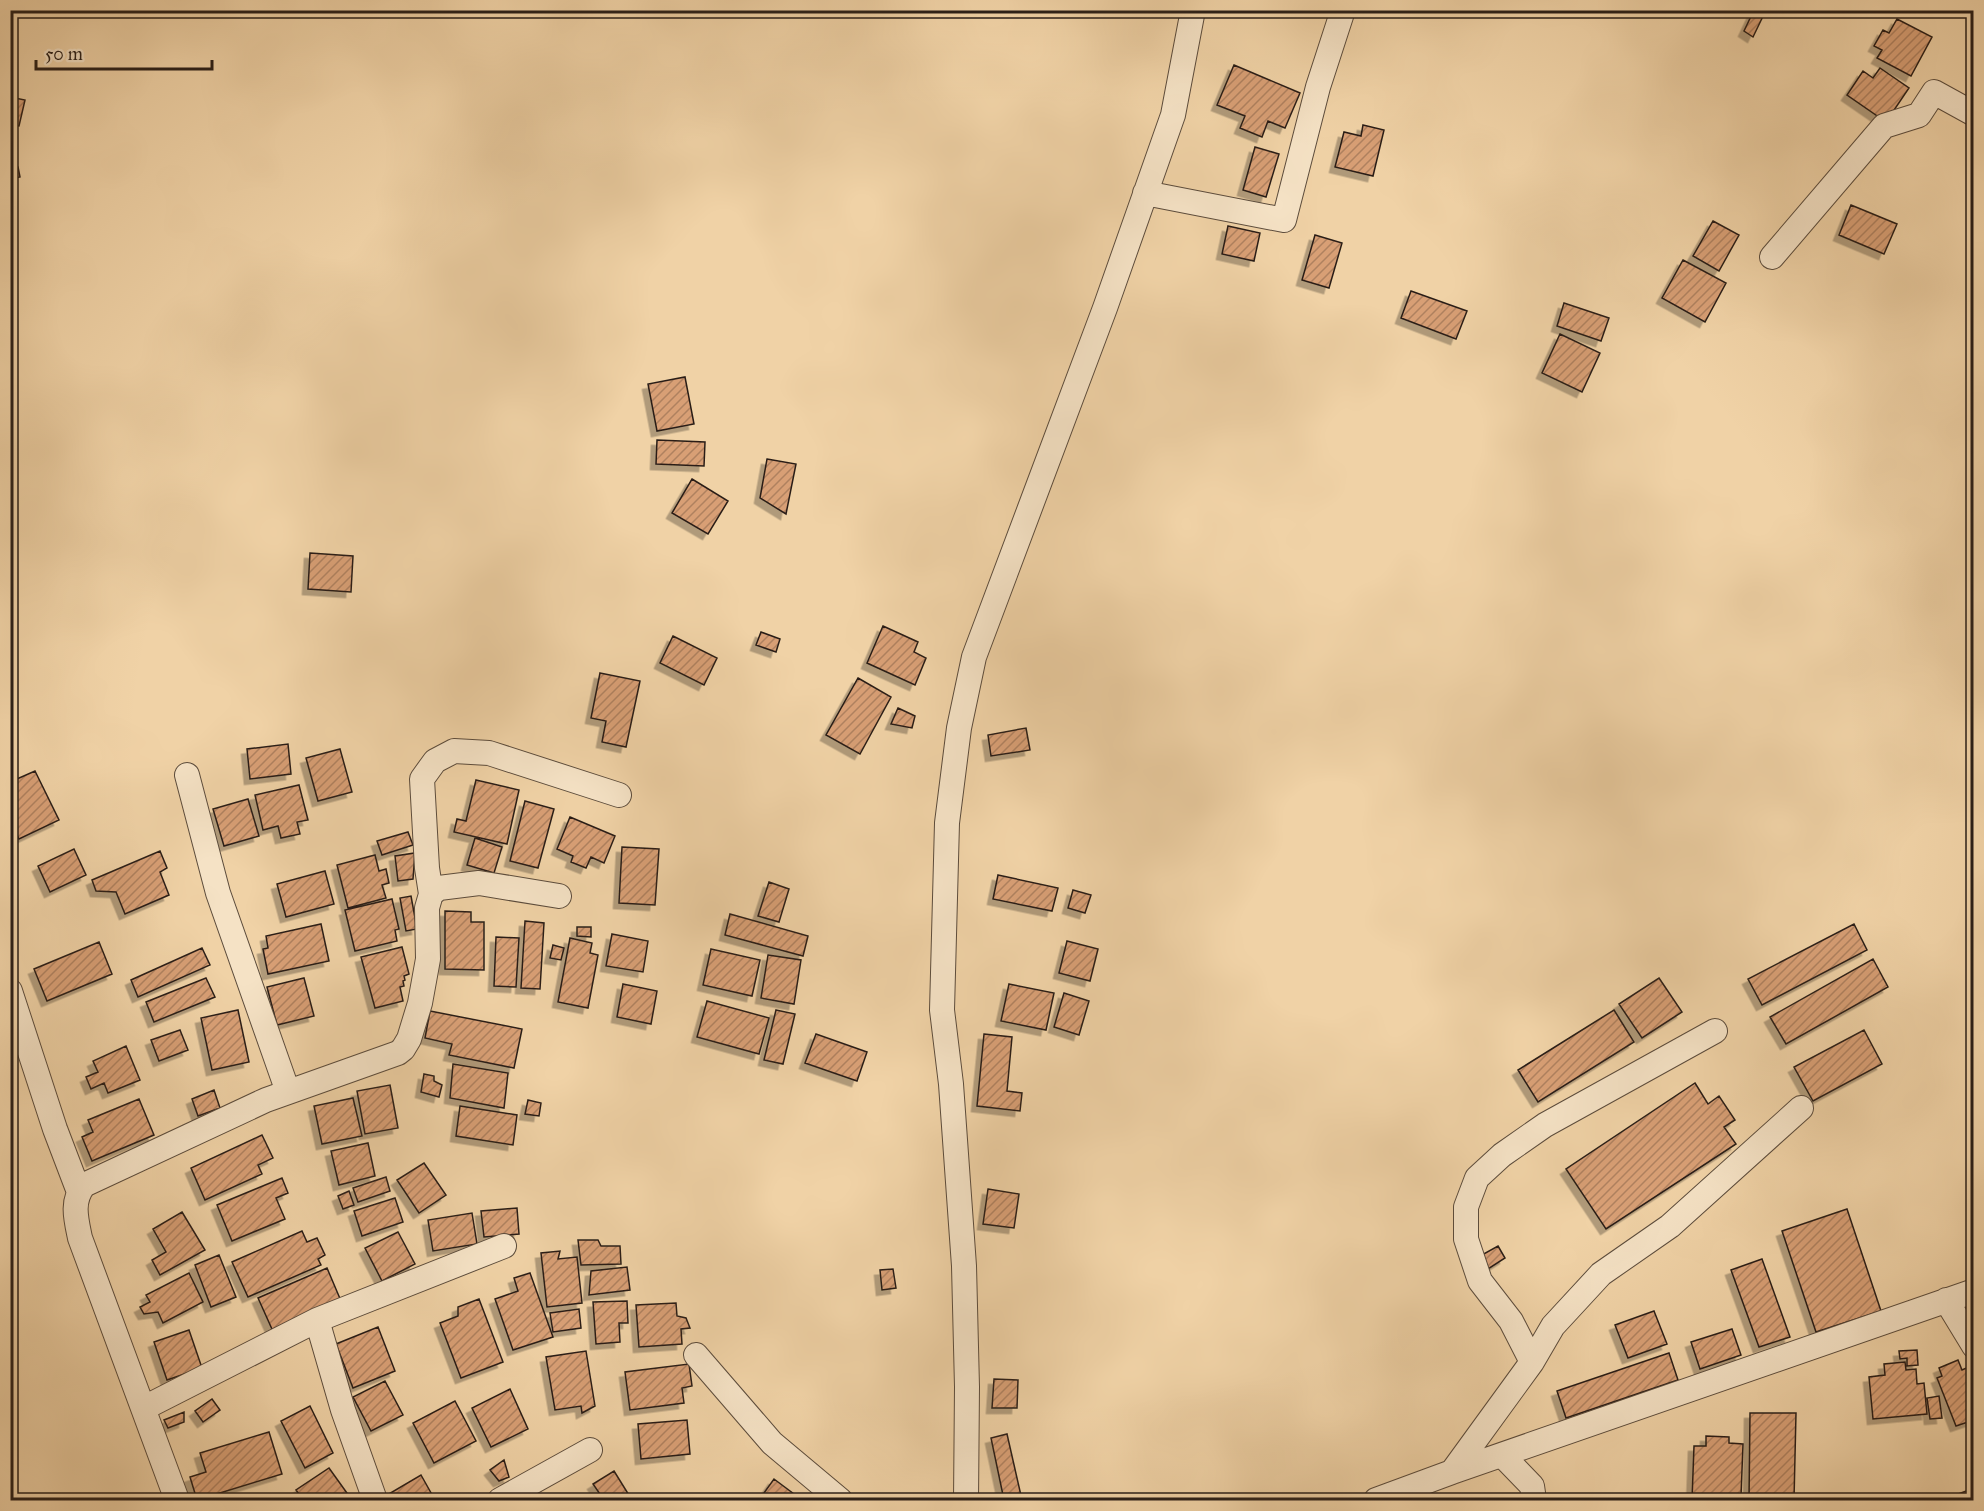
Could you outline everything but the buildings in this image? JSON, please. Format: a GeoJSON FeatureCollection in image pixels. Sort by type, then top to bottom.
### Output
{"type":"FeatureCollection","features":[{"type":"Feature","properties":{"kind":"street"},"geometry":{"type":"LineString","coordinates":[[966,1500],[967,1387],[964,1266],[951,1084],[942,1010],[947,823],[959,728],[974,657],[1105,308],[1173,114],[1193,10]]}},
{"type":"Feature","properties":{"kind":"street"},"geometry":{"type":"LineString","coordinates":[[1145,193],[1284,219],[1318,87],[1342,10]]}},
{"type":"Feature","properties":{"kind":"street"},"geometry":{"type":"LineString","coordinates":[[1772,257],[1884,126],[1919,115],[1934,92],[1974,114]]}},
{"type":"Feature","properties":{"kind":"street"},"geometry":{"type":"LineString","coordinates":[[177,1500],[80,1238],[75,1212],[79,1192],[84,1185],[266,1100],[398,1053],[403,1049],[409,1039],[420,1004],[428,959],[427,908],[430,894],[422,779],[435,762],[454,751],[489,753],[619,795]]}},
{"type":"Feature","properties":{"kind":"street"},"geometry":{"type":"LineString","coordinates":[[187,775],[218,892],[288,1092]]}},
{"type":"Feature","properties":{"kind":"street"},"geometry":{"type":"LineString","coordinates":[[430,894],[439,888],[479,883],[559,896]]}},
{"type":"Feature","properties":{"kind":"street"},"geometry":{"type":"LineString","coordinates":[[10,990],[55,1130],[79,1192]]}},
{"type":"Feature","properties":{"kind":"street"},"geometry":{"type":"LineString","coordinates":[[1532,1362],[1511,1321],[1480,1281],[1466,1239],[1466,1208],[1477,1178],[1502,1155],[1545,1125],[1715,1031]]}},
{"type":"Feature","properties":{"kind":"street"},"geometry":{"type":"LineString","coordinates":[[1452,1472],[1532,1362],[1553,1326],[1601,1274],[1670,1226],[1800,1108]]}},
{"type":"Feature","properties":{"kind":"street"},"geometry":{"type":"LineString","coordinates":[[144,1408],[317,1320],[504,1246]]}},
{"type":"Feature","properties":{"kind":"street"},"geometry":{"type":"LineString","coordinates":[[1376,1500],[1974,1291]]}},
{"type":"Feature","properties":{"kind":"street"},"geometry":{"type":"LineString","coordinates":[[1946,1300],[1974,1346]]}},
{"type":"Feature","properties":{"kind":"street"},"geometry":{"type":"LineString","coordinates":[[317,1320],[343,1410],[375,1500]]}},
{"type":"Feature","properties":{"kind":"street"},"geometry":{"type":"LineString","coordinates":[[696,1355],[772,1443],[840,1500]]}},
{"type":"Feature","properties":{"kind":"street"},"geometry":{"type":"LineString","coordinates":[[500,1500],[590,1450]]}},
{"type":"Feature","properties":{"kind":"street"},"geometry":{"type":"LineString","coordinates":[[1502,1455],[1532,1486],[1534,1500]]}}]}
